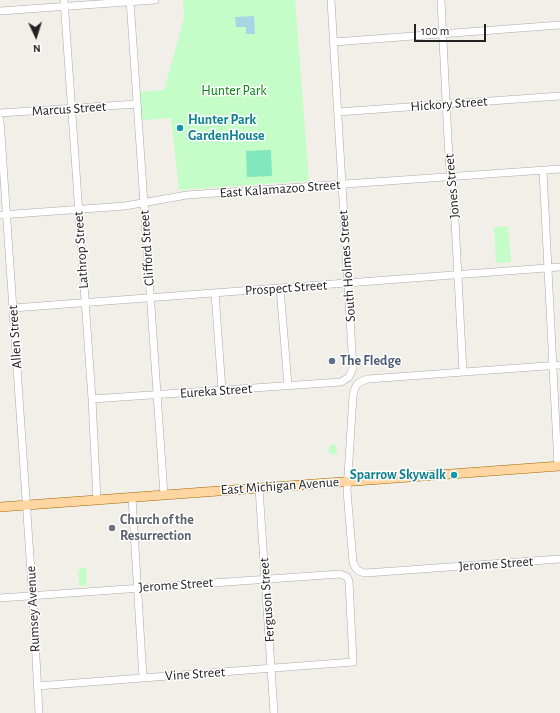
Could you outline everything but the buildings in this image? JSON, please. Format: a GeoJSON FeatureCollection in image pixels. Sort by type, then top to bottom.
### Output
{"type":"FeatureCollection","features":[{"type":"Feature","properties":{"kind":"main road","name":"East Michigan Avenue"},"geometry":{"type":"LineString","coordinates":[[0,507],[559,466]]}},
{"type":"Feature","properties":{"kind":"street"},"geometry":{"type":"LineString","coordinates":[[0,11],[64,3],[155,0]]}},
{"type":"Feature","properties":{"kind":"street","name":"South Holmes Street"},"geometry":{"type":"LineString","coordinates":[[331,0],[353,368],[349,377],[341,382]]}},
{"type":"Feature","properties":{"kind":"street","name":"Jones Street"},"geometry":{"type":"LineString","coordinates":[[440,0],[463,372]]}},
{"type":"Feature","properties":{"kind":"street","name":"Clifford Street"},"geometry":{"type":"LineString","coordinates":[[130,1],[164,495]]}},
{"type":"Feature","properties":{"kind":"street","name":"Lathrop Street"},"geometry":{"type":"LineString","coordinates":[[64,3],[92,399],[97,500]]}},
{"type":"Feature","properties":{"kind":"street"},"geometry":{"type":"LineString","coordinates":[[334,42],[560,25]]}},
{"type":"Feature","properties":{"kind":"street","name":"Hickory Street"},"geometry":{"type":"LineString","coordinates":[[338,112],[560,96]]}},
{"type":"Feature","properties":{"kind":"street","name":"Marcus Street"},"geometry":{"type":"LineString","coordinates":[[0,113],[137,104]]}},
{"type":"Feature","properties":{"kind":"street","name":"Allen Street"},"geometry":{"type":"LineString","coordinates":[[0,120],[3,215],[13,308],[26,506]]}},
{"type":"Feature","properties":{"kind":"street","name":"East Kalamazoo Street"},"geometry":{"type":"LineString","coordinates":[[3,215],[79,210],[144,203],[187,195],[560,169]]}},
{"type":"Feature","properties":{"kind":"street"},"geometry":{"type":"LineString","coordinates":[[543,171],[548,268],[557,365],[559,466]]}},
{"type":"Feature","properties":{"kind":"street","name":"Prospect Street"},"geometry":{"type":"LineString","coordinates":[[13,308],[560,267]]}},
{"type":"Feature","properties":{"kind":"street"},"geometry":{"type":"LineString","coordinates":[[280,288],[288,386]]}},
{"type":"Feature","properties":{"kind":"street"},"geometry":{"type":"LineString","coordinates":[[215,293],[222,390]]}},
{"type":"Feature","properties":{"kind":"street"},"geometry":{"type":"LineString","coordinates":[[348,481],[354,387],[360,381],[368,379],[557,365]]}},
{"type":"Feature","properties":{"kind":"street","name":"Eureka Street"},"geometry":{"type":"LineString","coordinates":[[92,399],[341,382]]}},
{"type":"Feature","properties":{"kind":"street","name":"Jerome Street"},"geometry":{"type":"LineString","coordinates":[[348,481],[353,562],[355,569],[359,572],[366,573],[560,559]]}},
{"type":"Feature","properties":{"kind":"street","name":"Ferguson Street"},"geometry":{"type":"LineString","coordinates":[[259,488],[274,713]]}},
{"type":"Feature","properties":{"kind":"street"},"geometry":{"type":"LineString","coordinates":[[132,498],[143,678]]}},
{"type":"Feature","properties":{"kind":"street","name":"Rumsey Avenue"},"geometry":{"type":"LineString","coordinates":[[26,506],[39,713]]}},
{"type":"Feature","properties":{"kind":"street","name":"Jerome Street"},"geometry":{"type":"LineString","coordinates":[[0,598],[340,574],[348,577],[349,581],[353,662]]}},
{"type":"Feature","properties":{"kind":"street","name":"Vine Street"},"geometry":{"type":"LineString","coordinates":[[37,686],[353,662]]}},
{"type":"Feature","properties":{"kind":"green space","name":"Hunter Park"},"geometry":{"type":"Polygon","coordinates":[[[183,0],[295,0],[309,181],[179,190],[171,118],[141,120],[139,92],[164,90],[184,18],[183,0]]]}},
{"type":"Feature","properties":{"kind":"green space"},"geometry":{"type":"Polygon","coordinates":[[[271,150],[272,176],[247,177],[246,151],[271,150]]]}},
{"type":"Feature","properties":{"kind":"green space"},"geometry":{"type":"Polygon","coordinates":[[[508,226],[511,262],[496,263],[494,227],[508,226]]]}},
{"type":"Feature","properties":{"kind":"green space"},"geometry":{"type":"Polygon","coordinates":[[[330,445],[336,445],[337,454],[331,455],[328,450],[330,445]]]}},
{"type":"Feature","properties":{"kind":"green space"},"geometry":{"type":"Polygon","coordinates":[[[80,568],[86,568],[87,585],[79,586],[78,570],[80,570],[80,568]]]}},
{"type":"Feature","properties":{"kind":"water"},"geometry":{"type":"Polygon","coordinates":[[[254,16],[255,34],[246,34],[246,27],[236,27],[235,17],[254,16]]]}},
{"type":"Feature","properties":{"kind":"place","name":"Hunter Park GardenHouse"},"geometry":{"type":"Point","coordinates":[180,128]}},
{"type":"Feature","properties":{"kind":"place","name":"The Fledge"},"geometry":{"type":"Point","coordinates":[332,361]}},
{"type":"Feature","properties":{"kind":"place","name":"Sparrow Skywalk"},"geometry":{"type":"Point","coordinates":[454,475]}},
{"type":"Feature","properties":{"kind":"place","name":"Church of the Resurrection"},"geometry":{"type":"Point","coordinates":[112,528]}}]}
